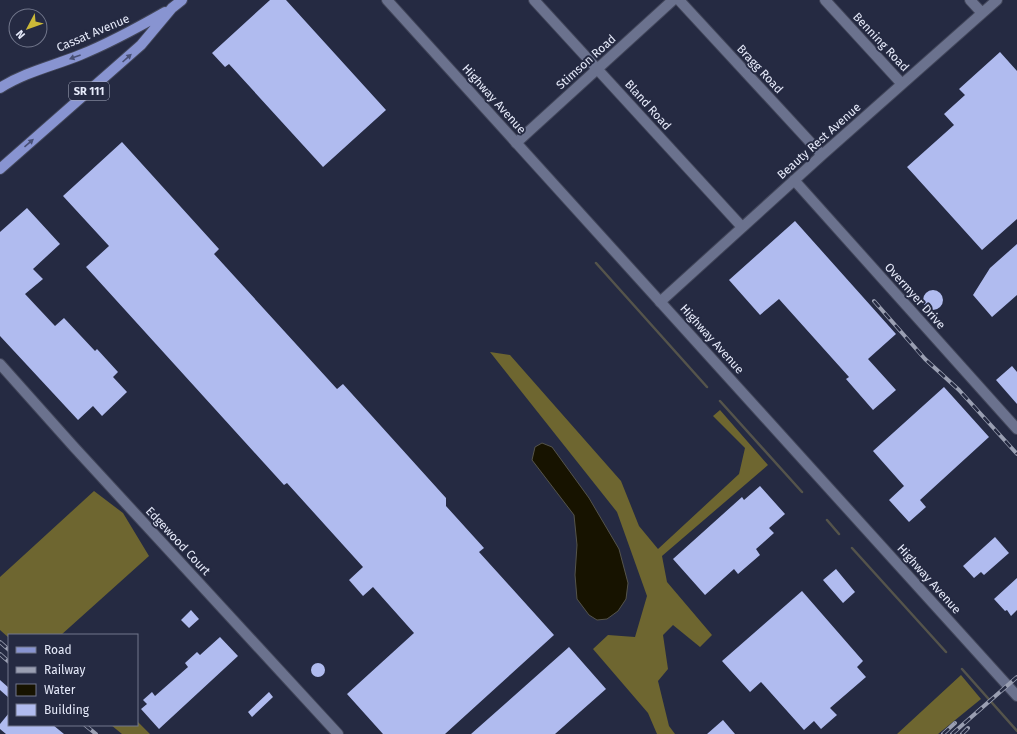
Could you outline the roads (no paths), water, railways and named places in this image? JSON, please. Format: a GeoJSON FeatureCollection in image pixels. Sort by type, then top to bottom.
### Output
{"type":"FeatureCollection","features":[{"type":"Feature","properties":{"kind":"main road","name":"Cassat Avenue"},"geometry":{"type":"LineString","coordinates":[[0,88],[24,74],[112,42],[172,8],[182,0]]}},
{"type":"Feature","properties":{"kind":"main road","name":"Cassat Avenue"},"geometry":{"type":"LineString","coordinates":[[0,169],[140,45],[172,8]]}},
{"type":"Feature","properties":{"kind":"street","name":"Highway Avenue"},"geometry":{"type":"LineString","coordinates":[[386,0],[1017,696]]}},
{"type":"Feature","properties":{"kind":"street","name":"Bland Road"},"geometry":{"type":"LineString","coordinates":[[534,0],[742,227]]}},
{"type":"Feature","properties":{"kind":"street","name":"Stimson Road"},"geometry":{"type":"LineString","coordinates":[[516,143],[673,0]]}},
{"type":"Feature","properties":{"kind":"street","name":"Bragg Road"},"geometry":{"type":"LineString","coordinates":[[679,0],[822,155]]}},
{"type":"Feature","properties":{"kind":"street","name":"Benning Road"},"geometry":{"type":"LineString","coordinates":[[824,0],[902,84]]}},
{"type":"Feature","properties":{"kind":"street"},"geometry":{"type":"LineString","coordinates":[[970,0],[982,13]]}},
{"type":"Feature","properties":{"kind":"street","name":"Beauty Rest Avenue"},"geometry":{"type":"LineString","coordinates":[[660,302],[794,180],[997,0]]}},
{"type":"Feature","properties":{"kind":"street","name":"Overmyer Drive"},"geometry":{"type":"LineString","coordinates":[[794,180],[1017,429]]}},
{"type":"Feature","properties":{"kind":"street","name":"Edgewood Court"},"geometry":{"type":"LineString","coordinates":[[0,364],[338,734]]}},
{"type":"Feature","properties":{"kind":"water"},"geometry":{"type":"Polygon","coordinates":[[[542,443],[552,447],[589,498],[619,549],[628,583],[626,599],[618,611],[607,619],[597,620],[589,615],[577,599],[575,575],[577,545],[574,515],[532,460],[535,447],[542,443]]]}},
{"type":"Feature","properties":{"kind":"waterway"},"geometry":{"type":"LineString","coordinates":[[596,263],[707,387]]}},
{"type":"Feature","properties":{"kind":"waterway"},"geometry":{"type":"LineString","coordinates":[[720,401],[802,492]]}},
{"type":"Feature","properties":{"kind":"waterway"},"geometry":{"type":"LineString","coordinates":[[827,520],[839,534]]}},
{"type":"Feature","properties":{"kind":"waterway"},"geometry":{"type":"LineString","coordinates":[[852,548],[946,652]]}},
{"type":"Feature","properties":{"kind":"waterway"},"geometry":{"type":"LineString","coordinates":[[962,669],[1017,731]]}},
{"type":"Feature","properties":{"kind":"railway"},"geometry":{"type":"LineString","coordinates":[[874,301],[925,359],[959,390],[1017,454]]}},
{"type":"Feature","properties":{"kind":"railway"},"geometry":{"type":"LineString","coordinates":[[0,642],[8,649]]}},
{"type":"Feature","properties":{"kind":"railway"},"geometry":{"type":"LineString","coordinates":[[0,654],[8,661]]}},
{"type":"Feature","properties":{"kind":"railway"},"geometry":{"type":"LineString","coordinates":[[952,734],[1017,677]]}},
{"type":"Feature","properties":{"kind":"railway"},"geometry":{"type":"LineString","coordinates":[[943,734],[955,723]]}},
{"type":"Feature","properties":{"kind":"railway"},"geometry":{"type":"LineString","coordinates":[[86,726],[96,734]]}},
{"type":"Feature","properties":{"kind":"railway"},"geometry":{"type":"LineString","coordinates":[[962,734],[968,728]]}}]}
